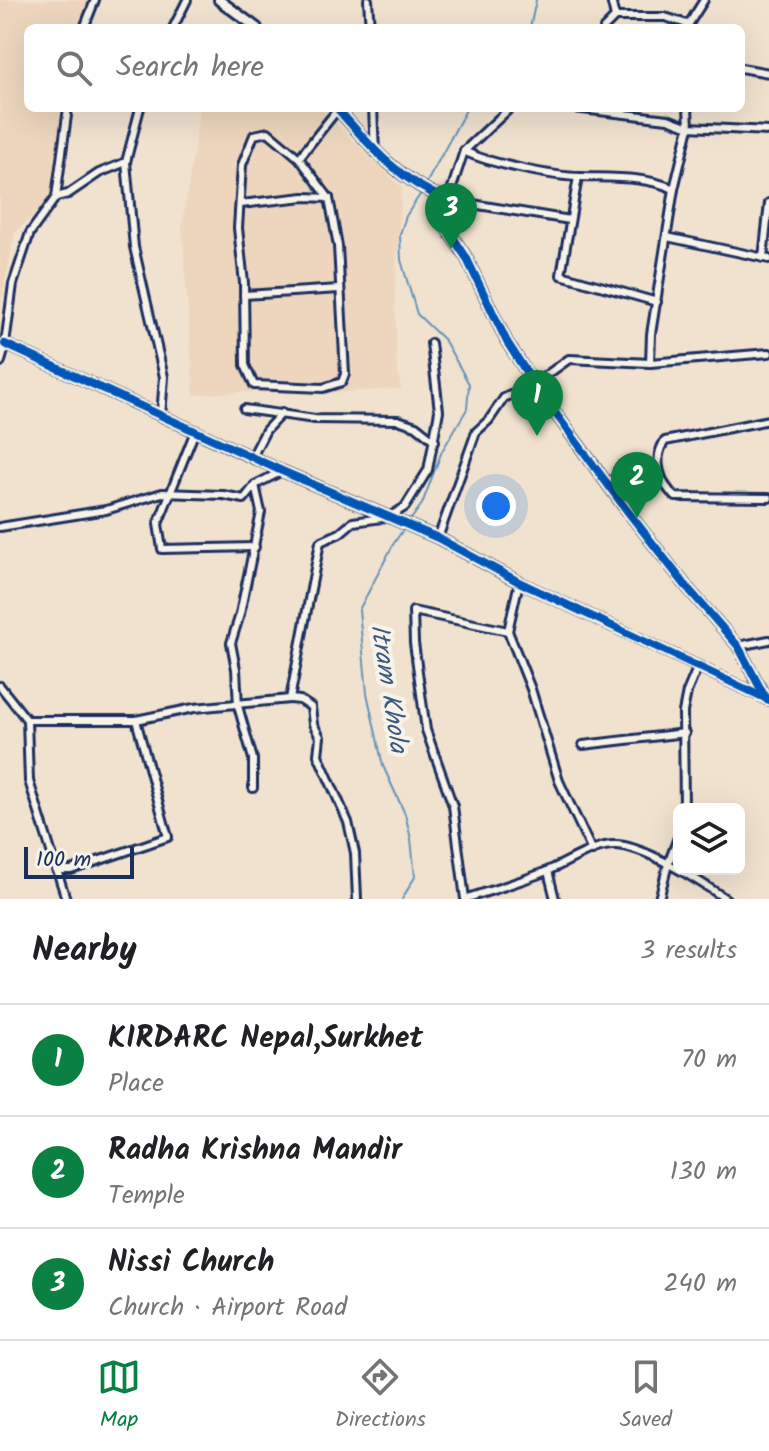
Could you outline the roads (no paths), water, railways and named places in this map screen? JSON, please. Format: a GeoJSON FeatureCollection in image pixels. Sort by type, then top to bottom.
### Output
{"type":"FeatureCollection","features":[{"type":"Feature","properties":{"kind":"street"},"geometry":{"type":"LineString","coordinates":[[86,24],[95,0]]}},
{"type":"Feature","properties":{"kind":"street"},"geometry":{"type":"LineString","coordinates":[[175,24],[187,0]]}},
{"type":"Feature","properties":{"kind":"street"},"geometry":{"type":"LineString","coordinates":[[219,0],[252,24]]}},
{"type":"Feature","properties":{"kind":"street"},"geometry":{"type":"LineString","coordinates":[[368,0],[370,24]]}},
{"type":"Feature","properties":{"kind":"street"},"geometry":{"type":"LineString","coordinates":[[611,0],[615,17]]}},
{"type":"Feature","properties":{"kind":"street"},"geometry":{"type":"LineString","coordinates":[[688,24],[704,0]]}},
{"type":"Feature","properties":{"kind":"street"},"geometry":{"type":"LineString","coordinates":[[608,24],[615,17],[665,17],[682,24]]}},
{"type":"Feature","properties":{"kind":"street"},"geometry":{"type":"LineString","coordinates":[[745,69],[769,73]]}},
{"type":"Feature","properties":{"kind":"street"},"geometry":{"type":"LineString","coordinates":[[0,361],[13,284],[30,233],[56,197],[67,112]]}},
{"type":"Feature","properties":{"kind":"street"},"geometry":{"type":"LineString","coordinates":[[139,112],[126,162],[134,247],[164,377],[161,416]]}},
{"type":"Feature","properties":{"kind":"street"},"geometry":{"type":"LineString","coordinates":[[299,158],[335,112]]}},
{"type":"Feature","properties":{"kind":"street"},"geometry":{"type":"LineString","coordinates":[[340,112],[375,153],[408,180],[432,193],[448,200],[570,220]]}},
{"type":"Feature","properties":{"kind":"street"},"geometry":{"type":"LineString","coordinates":[[373,112],[375,153]]}},
{"type":"Feature","properties":{"kind":"street"},"geometry":{"type":"LineString","coordinates":[[506,112],[464,151],[448,200],[444,224],[466,257],[507,342],[534,384],[686,586],[738,646],[767,700]]}},
{"type":"Feature","properties":{"kind":"street"},"geometry":{"type":"LineString","coordinates":[[608,112],[668,119],[689,127],[769,131]]}},
{"type":"Feature","properties":{"kind":"street"},"geometry":{"type":"LineString","coordinates":[[650,363],[651,334],[674,189],[689,127],[688,112]]}},
{"type":"Feature","properties":{"kind":"street"},"geometry":{"type":"LineString","coordinates":[[268,132],[299,158],[329,198],[338,246],[345,374],[342,382],[323,388],[254,385],[245,365],[244,295],[238,228],[242,165],[254,135],[268,132]]}},
{"type":"Feature","properties":{"kind":"street"},"geometry":{"type":"LineString","coordinates":[[464,151],[480,159],[578,177],[657,181],[674,189]]}},
{"type":"Feature","properties":{"kind":"street"},"geometry":{"type":"LineString","coordinates":[[56,197],[68,194],[99,173],[126,162]]}},
{"type":"Feature","properties":{"kind":"street"},"geometry":{"type":"LineString","coordinates":[[578,177],[561,275],[657,302]]}},
{"type":"Feature","properties":{"kind":"street"},"geometry":{"type":"LineString","coordinates":[[241,204],[304,197],[329,198]]}},
{"type":"Feature","properties":{"kind":"street"},"geometry":{"type":"LineString","coordinates":[[667,237],[766,259],[769,203]]}},
{"type":"Feature","properties":{"kind":"street"},"geometry":{"type":"LineString","coordinates":[[244,295],[339,289]]}},
{"type":"Feature","properties":{"kind":"street"},"geometry":{"type":"LineString","coordinates":[[290,699],[320,542],[340,533],[353,522],[392,518],[405,507],[428,470],[439,411],[431,343]]}},
{"type":"Feature","properties":{"kind":"street"},"geometry":{"type":"LineString","coordinates":[[5,344],[282,471],[438,538],[519,582],[767,700]]}},
{"type":"Feature","properties":{"kind":"street"},"geometry":{"type":"LineString","coordinates":[[438,538],[476,432],[489,420],[504,398],[534,384],[569,359],[650,363],[769,353]]}},
{"type":"Feature","properties":{"kind":"street"},"geometry":{"type":"LineString","coordinates":[[244,409],[329,420],[398,420],[416,426],[435,441]]}},
{"type":"Feature","properties":{"kind":"street"},"geometry":{"type":"LineString","coordinates":[[252,457],[266,430],[282,413]]}},
{"type":"Feature","properties":{"kind":"street"},"geometry":{"type":"LineString","coordinates":[[769,420],[665,441],[661,447],[658,469],[668,491],[676,497],[769,498]]}},
{"type":"Feature","properties":{"kind":"street"},"geometry":{"type":"LineString","coordinates":[[195,431],[158,524],[162,549],[255,547]]}},
{"type":"Feature","properties":{"kind":"street"},"geometry":{"type":"LineString","coordinates":[[607,482],[645,469],[658,469]]}},
{"type":"Feature","properties":{"kind":"street"},"geometry":{"type":"LineString","coordinates":[[0,527],[106,510],[162,493],[223,495],[244,499],[255,485],[282,471]]}},
{"type":"Feature","properties":{"kind":"street"},"geometry":{"type":"LineString","coordinates":[[253,788],[253,759],[238,706],[231,643],[261,512],[255,485]]}},
{"type":"Feature","properties":{"kind":"street"},"geometry":{"type":"LineString","coordinates":[[519,582],[508,631],[531,689],[559,781],[592,851]]}},
{"type":"Feature","properties":{"kind":"street"},"geometry":{"type":"LineString","coordinates":[[508,631],[413,611],[414,643],[426,730],[453,806],[465,899],[614,845],[630,847],[668,864],[726,899]]}},
{"type":"Feature","properties":{"kind":"street"},"geometry":{"type":"LineString","coordinates":[[738,646],[769,640]]}},
{"type":"Feature","properties":{"kind":"street"},"geometry":{"type":"LineString","coordinates":[[684,803],[683,712],[698,666]]}},
{"type":"Feature","properties":{"kind":"street"},"geometry":{"type":"LineString","coordinates":[[0,686],[27,720],[29,781],[66,899]]}},
{"type":"Feature","properties":{"kind":"street"},"geometry":{"type":"LineString","coordinates":[[27,720],[136,720],[194,708],[300,700],[311,707],[313,724],[320,737],[318,755],[348,822],[355,853],[357,899]]}},
{"type":"Feature","properties":{"kind":"street"},"geometry":{"type":"LineString","coordinates":[[56,870],[71,870],[168,837],[136,720]]}},
{"type":"Feature","properties":{"kind":"street"},"geometry":{"type":"LineString","coordinates":[[583,745],[685,733]]}},
{"type":"Feature","properties":{"kind":"street"},"geometry":{"type":"LineString","coordinates":[[659,899],[673,851]]}},
{"type":"Feature","properties":{"kind":"street"},"geometry":{"type":"LineString","coordinates":[[548,871],[555,899]]}},
{"type":"Feature","properties":{"kind":"waterway","name":"Itram Khola"},"geometry":{"type":"LineString","coordinates":[[531,24],[536,0]]}},
{"type":"Feature","properties":{"kind":"waterway","name":"Itram Khola"},"geometry":{"type":"LineString","coordinates":[[426,184],[465,112]]}},
{"type":"Feature","properties":{"kind":"waterway","name":"Itram Khola"},"geometry":{"type":"LineString","coordinates":[[409,522],[422,504],[442,451],[467,409],[469,384],[445,341],[417,314],[401,260],[400,234],[406,216],[423,190]]}},
{"type":"Feature","properties":{"kind":"waterway","name":"Itram Khola"},"geometry":{"type":"LineString","coordinates":[[402,899],[415,877],[411,839],[405,814],[383,766],[367,693],[359,610],[405,527]]}},
{"type":"Feature","properties":{"kind":"place","name":"Nissi Church"},"geometry":{"type":"Point","coordinates":[451,249]}},
{"type":"Feature","properties":{"kind":"place","name":"KIRDARC Nepal,Surkhet"},"geometry":{"type":"Point","coordinates":[537,436]}},
{"type":"Feature","properties":{"kind":"place","name":"Radha Krishna Mandir"},"geometry":{"type":"Point","coordinates":[637,518]}}]}
